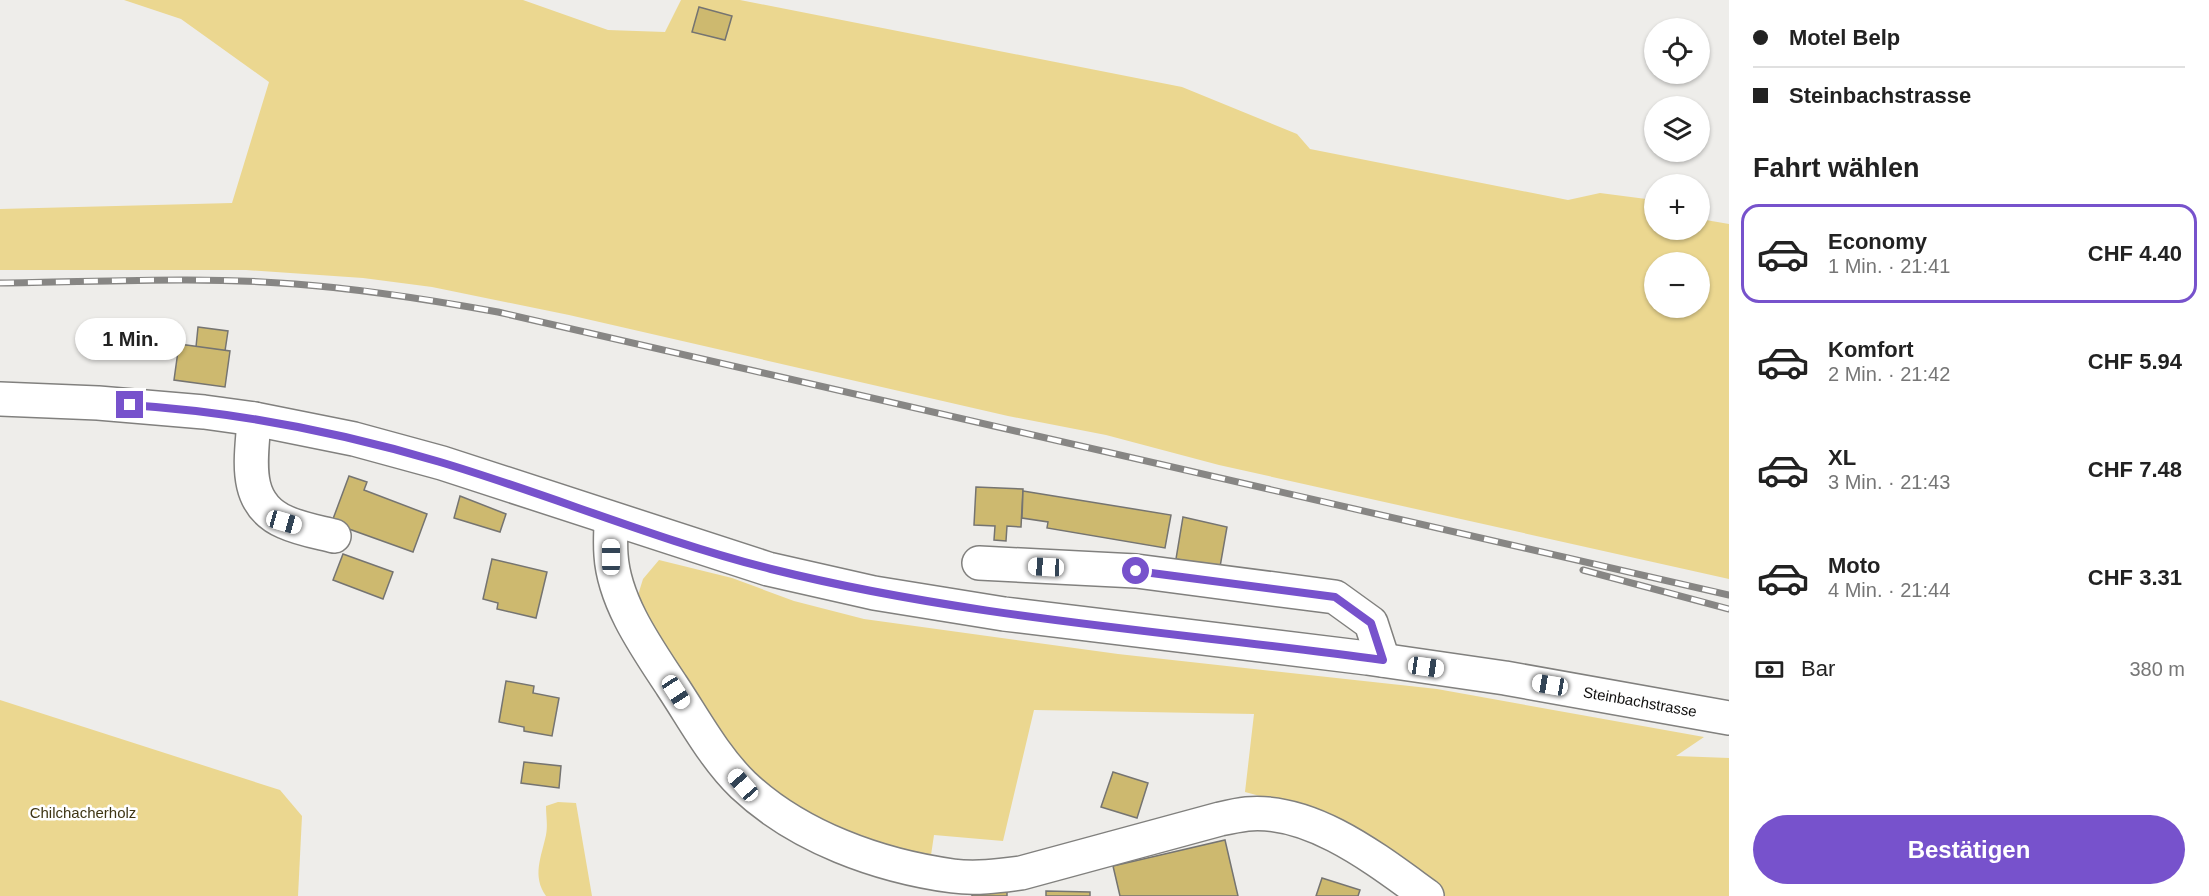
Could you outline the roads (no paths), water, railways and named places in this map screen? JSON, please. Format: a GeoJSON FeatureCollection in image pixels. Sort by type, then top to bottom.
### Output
{"type":"FeatureCollection","features":[{"type":"Feature","properties":{"kind":"main road","name":"Steinbachstrasse"},"geometry":{"type":"LineString","coordinates":[[0,399],[147,406],[254,419],[354,439],[431,460],[768,569],[873,593],[1004,614],[1383,660],[1505,678],[1729,718]]}},
{"type":"Feature","properties":{"kind":"main road"},"geometry":{"type":"LineString","coordinates":[[254,419],[251,479],[261,506],[284,522],[334,536]]}},
{"type":"Feature","properties":{"kind":"main road"},"geometry":{"type":"LineString","coordinates":[[611,519],[611,557],[623,603],[665,676],[708,741],[743,785],[771,807],[829,841],[906,867],[954,876],[989,877],[1021,873],[1220,819],[1248,814],[1275,815],[1336,835],[1427,896]]}},
{"type":"Feature","properties":{"kind":"main road"},"geometry":{"type":"LineString","coordinates":[[979,563],[1136,571],[1335,597],[1371,623],[1383,660]]}},
{"type":"Feature","properties":{"kind":"railway"},"geometry":{"type":"LineString","coordinates":[[0,283],[185,280],[258,282],[372,292],[498,312],[1729,595]]}},
{"type":"Feature","properties":{"kind":"railway"},"geometry":{"type":"LineString","coordinates":[[1583,570],[1729,609]]}},
{"type":"Feature","properties":{"kind":"park label","name":"Chilchacherholz"},"geometry":{"type":"Point","coordinates":[83,813]}}]}
